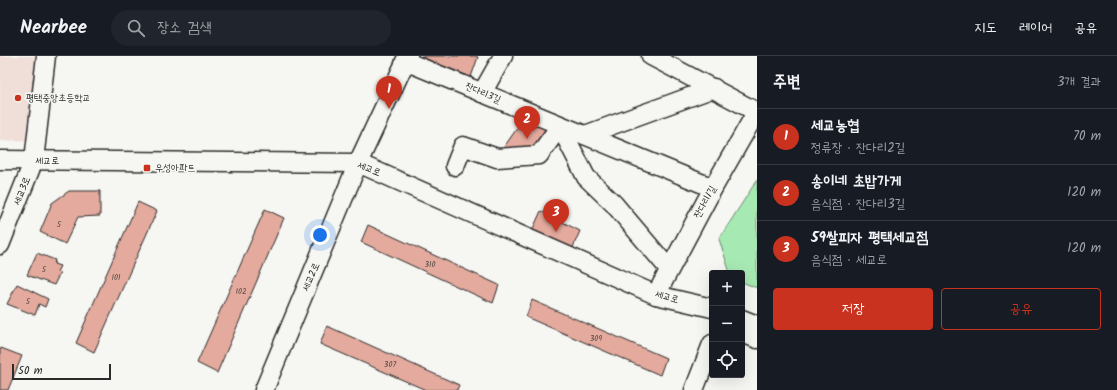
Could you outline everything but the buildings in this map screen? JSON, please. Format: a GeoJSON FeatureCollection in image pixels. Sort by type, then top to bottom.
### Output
{"type":"FeatureCollection","features":[{"type":"Feature","properties":{"kind":"street","name":"세교3로"},"geometry":{"type":"LineString","coordinates":[[0,245],[34,160],[46,56]]}},
{"type":"Feature","properties":{"kind":"street"},"geometry":{"type":"LineString","coordinates":[[482,93],[503,56]]}},
{"type":"Feature","properties":{"kind":"street"},"geometry":{"type":"LineString","coordinates":[[651,56],[757,111]]}},
{"type":"Feature","properties":{"kind":"street","name":"잔다리3길"},"geometry":{"type":"LineString","coordinates":[[406,58],[482,93],[713,188]]}},
{"type":"Feature","properties":{"kind":"street","name":"세교2로"},"geometry":{"type":"LineString","coordinates":[[264,390],[358,163],[406,58]]}},
{"type":"Feature","properties":{"kind":"street"},"geometry":{"type":"LineString","coordinates":[[585,135],[714,88]]}},
{"type":"Feature","properties":{"kind":"street","name":"잔다리1길"},"geometry":{"type":"LineString","coordinates":[[656,295],[713,188],[757,111]]}},
{"type":"Feature","properties":{"kind":"street"},"geometry":{"type":"LineString","coordinates":[[455,166],[463,146],[497,158],[539,155],[560,126],[586,177],[614,204],[669,269]]}},
{"type":"Feature","properties":{"kind":"street","name":"세교로"},"geometry":{"type":"LineString","coordinates":[[0,160],[358,163],[656,295],[709,307]]}},
{"type":"Feature","properties":{"kind":"street"},"geometry":{"type":"LineString","coordinates":[[745,320],[757,325]]}},
{"type":"Feature","properties":{"kind":"street"},"geometry":{"type":"LineString","coordinates":[[745,334],[757,339]]}},
{"type":"Feature","properties":{"kind":"street"},"geometry":{"type":"LineString","coordinates":[[694,390],[709,352]]}},
{"type":"Feature","properties":{"kind":"street"},"geometry":{"type":"LineString","coordinates":[[705,390],[710,378]]}},
{"type":"Feature","properties":{"kind":"shaded area","name":"평택중앙초등학교"},"geometry":{"type":"Polygon","coordinates":[[[0,56],[40,56],[31,140],[0,141],[0,56]]]}},
{"type":"Feature","properties":{"kind":"green space"},"geometry":{"type":"Polygon","coordinates":[[[757,180],[757,288],[745,283],[745,270],[729,270],[719,239],[757,180]]]}},
{"type":"Feature","properties":{"kind":"place","name":"평택중앙초등학교"},"geometry":{"type":"Point","coordinates":[18,98]}},
{"type":"Feature","properties":{"kind":"place","name":"세교농협"},"geometry":{"type":"Point","coordinates":[389,109]}},
{"type":"Feature","properties":{"kind":"place","name":"송이네 초밥가게"},"geometry":{"type":"Point","coordinates":[527,139]}},
{"type":"Feature","properties":{"kind":"place","name":"우성아파트"},"geometry":{"type":"Point","coordinates":[147,168]}},
{"type":"Feature","properties":{"kind":"place","name":"59쌀피자 평택세교점"},"geometry":{"type":"Point","coordinates":[556,232]}}]}
